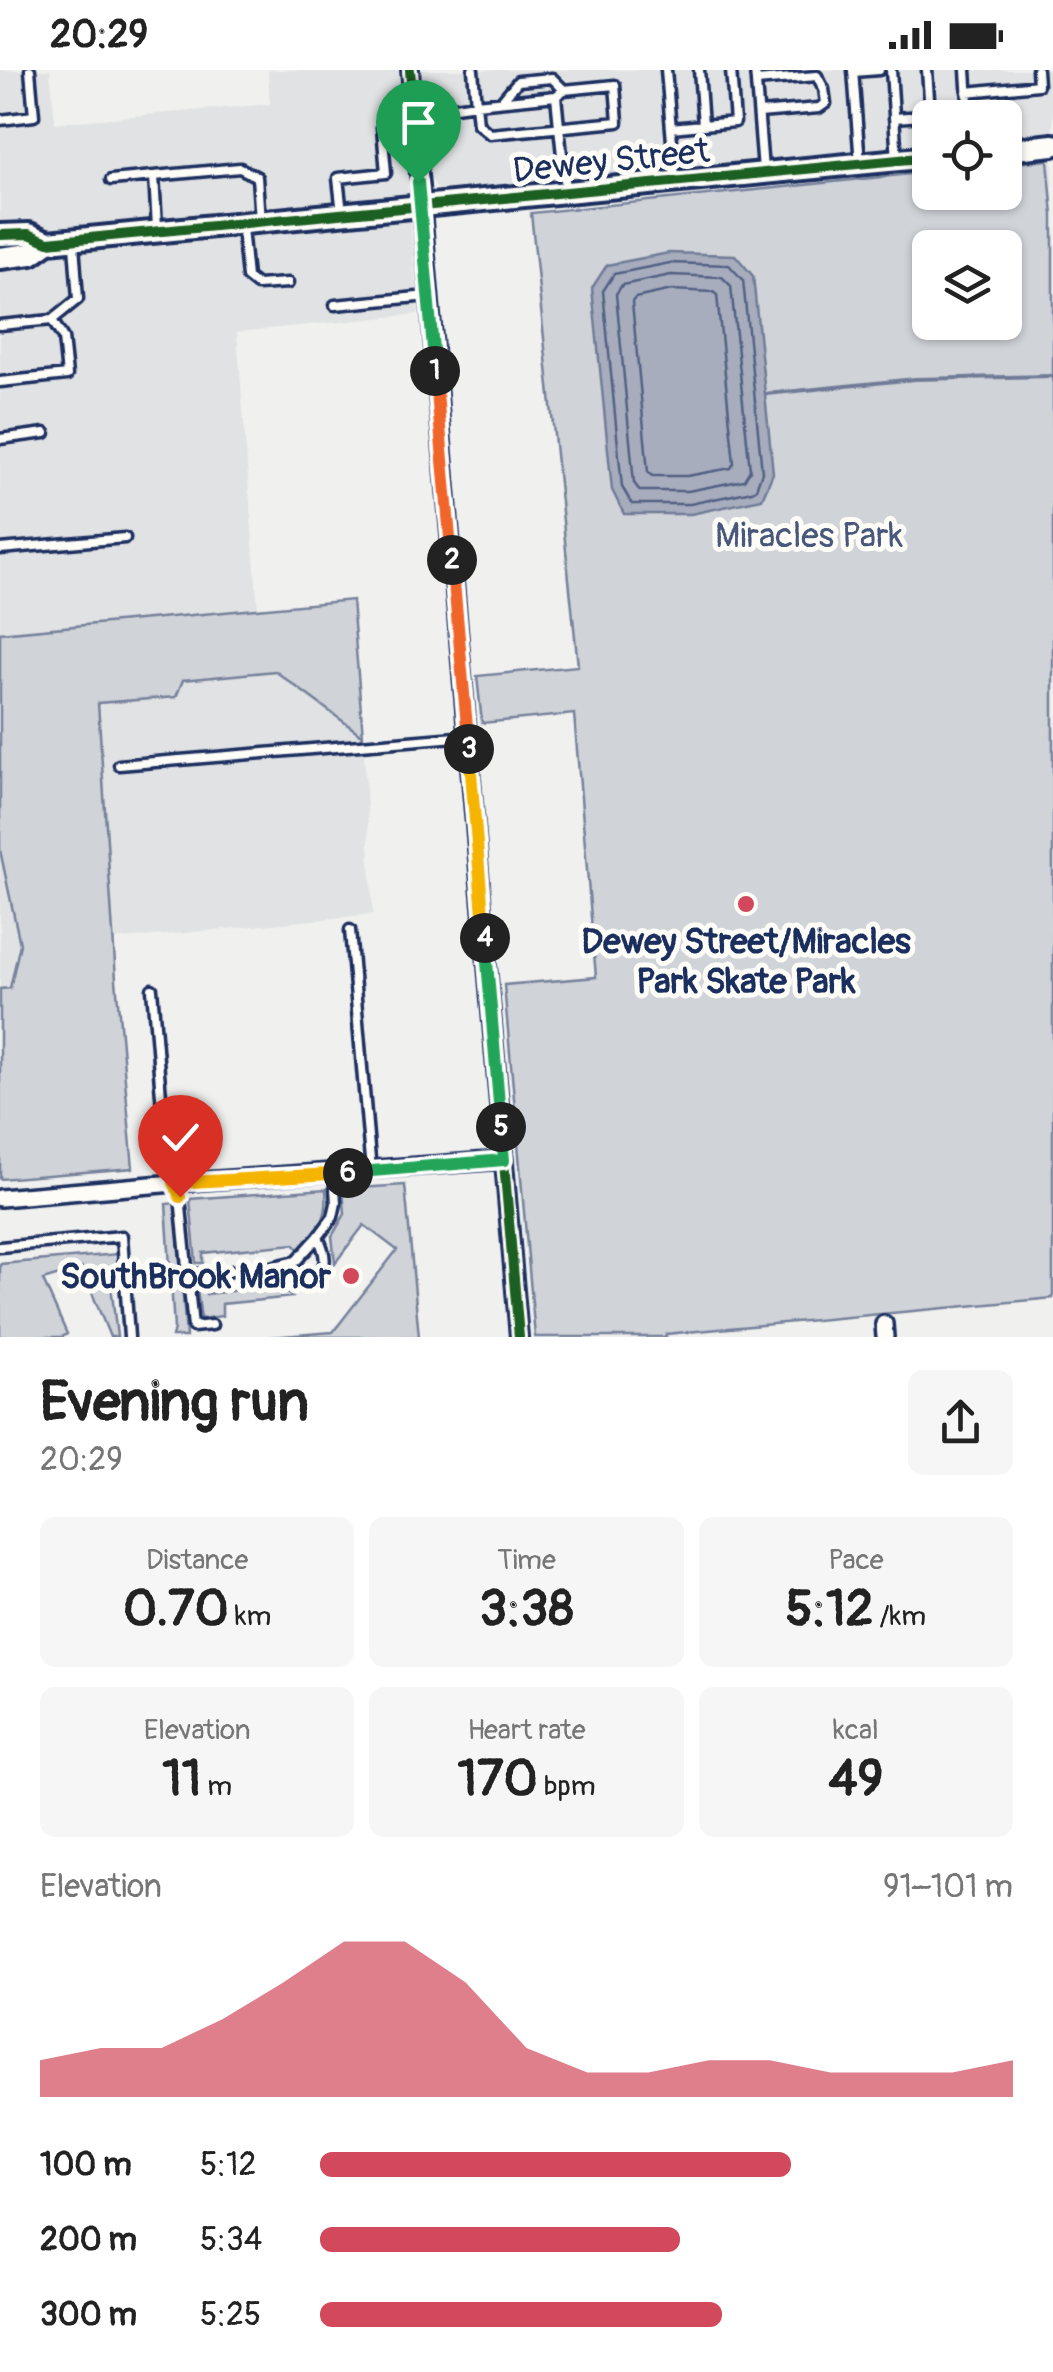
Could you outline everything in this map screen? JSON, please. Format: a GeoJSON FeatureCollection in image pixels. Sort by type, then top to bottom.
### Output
{"type":"FeatureCollection","features":[{"type":"Feature","properties":{"kind":"street"},"geometry":{"type":"LineString","coordinates":[[410,70],[519,1337]]}},
{"type":"Feature","properties":{"kind":"street"},"geometry":{"type":"LineString","coordinates":[[1022,148],[1053,145]]}},
{"type":"Feature","properties":{"kind":"street","name":"Dewey Street"},"geometry":{"type":"LineString","coordinates":[[0,235],[33,234],[48,242],[74,240],[912,159]]}},
{"type":"Feature","properties":{"kind":"street","name":"Dewey Street"},"geometry":{"type":"LineString","coordinates":[[0,258],[35,252],[48,242]]}},
{"type":"Feature","properties":{"kind":"street"},"geometry":{"type":"LineString","coordinates":[[0,1198],[504,1160]]}},
{"type":"Feature","properties":{"kind":"lane"},"geometry":{"type":"LineString","coordinates":[[0,120],[34,116],[30,70]]}},
{"type":"Feature","properties":{"kind":"lane"},"geometry":{"type":"LineString","coordinates":[[342,214],[338,178],[386,173],[382,127],[413,113],[476,104],[501,102],[615,85],[618,122],[490,134],[478,124],[476,104],[473,70]]}},
{"type":"Feature","properties":{"kind":"lane"},"geometry":{"type":"LineString","coordinates":[[474,82],[483,70]]}},
{"type":"Feature","properties":{"kind":"lane"},"geometry":{"type":"LineString","coordinates":[[666,70],[676,182]]}},
{"type":"Feature","properties":{"kind":"lane"},"geometry":{"type":"LineString","coordinates":[[700,70],[703,125]]}},
{"type":"Feature","properties":{"kind":"lane"},"geometry":{"type":"LineString","coordinates":[[671,128],[734,122],[731,70]]}},
{"type":"Feature","properties":{"kind":"lane"},"geometry":{"type":"LineString","coordinates":[[755,70],[763,173]]}},
{"type":"Feature","properties":{"kind":"lane"},"geometry":{"type":"LineString","coordinates":[[860,164],[853,71],[878,70]]}},
{"type":"Feature","properties":{"kind":"lane"},"geometry":{"type":"LineString","coordinates":[[891,70],[897,160]]}},
{"type":"Feature","properties":{"kind":"lane"},"geometry":{"type":"LineString","coordinates":[[894,118],[930,112],[926,70]]}},
{"type":"Feature","properties":{"kind":"lane"},"geometry":{"type":"LineString","coordinates":[[966,70],[968,100]]}},
{"type":"Feature","properties":{"kind":"lane"},"geometry":{"type":"LineString","coordinates":[[967,92],[1038,86],[1037,70]]}},
{"type":"Feature","properties":{"kind":"lane"},"geometry":{"type":"LineString","coordinates":[[756,81],[816,76],[826,103],[821,107],[759,113]]}},
{"type":"Feature","properties":{"kind":"lane"},"geometry":{"type":"LineString","coordinates":[[501,102],[518,81],[552,78],[560,93],[559,127],[566,193]]}},
{"type":"Feature","properties":{"kind":"lane"},"geometry":{"type":"LineString","coordinates":[[111,180],[240,168],[257,177],[247,277],[256,285],[288,283]]}},
{"type":"Feature","properties":{"kind":"lane"},"geometry":{"type":"LineString","coordinates":[[154,176],[158,232]]}},
{"type":"Feature","properties":{"kind":"lane"},"geometry":{"type":"LineString","coordinates":[[0,325],[52,320],[78,299],[74,240]]}},
{"type":"Feature","properties":{"kind":"lane"},"geometry":{"type":"LineString","coordinates":[[335,304],[428,296]]}},
{"type":"Feature","properties":{"kind":"lane"},"geometry":{"type":"LineString","coordinates":[[0,382],[68,375],[63,338],[52,320]]}},
{"type":"Feature","properties":{"kind":"lane"},"geometry":{"type":"LineString","coordinates":[[0,438],[45,433]]}},
{"type":"Feature","properties":{"kind":"lane"},"geometry":{"type":"LineString","coordinates":[[0,549],[124,538]]}},
{"type":"Feature","properties":{"kind":"lane"},"geometry":{"type":"LineString","coordinates":[[119,765],[468,736]]}},
{"type":"Feature","properties":{"kind":"lane"},"geometry":{"type":"LineString","coordinates":[[350,930],[371,1171]]}},
{"type":"Feature","properties":{"kind":"lane"},"geometry":{"type":"LineString","coordinates":[[152,990],[168,1167],[180,1197],[192,1327],[212,1325]]}},
{"type":"Feature","properties":{"kind":"lane"},"geometry":{"type":"LineString","coordinates":[[187,1275],[267,1268],[296,1260],[334,1217],[334,1174]]}},
{"type":"Feature","properties":{"kind":"lane"},"geometry":{"type":"LineString","coordinates":[[0,1247],[122,1236],[130,1337]]}},
{"type":"Feature","properties":{"kind":"lane"},"geometry":{"type":"LineString","coordinates":[[267,1268],[287,1284],[308,1284],[325,1264],[325,1252],[318,1237]]}},
{"type":"Feature","properties":{"kind":"shaded area"},"geometry":{"type":"Polygon","coordinates":[[[0,70],[50,70],[55,123],[270,104],[268,70],[398,70],[418,314],[237,332],[258,609],[0,633],[0,70]]]}},
{"type":"Feature","properties":{"kind":"shaded area"},"geometry":{"type":"Polygon","coordinates":[[[421,70],[1053,70],[1053,215],[1046,136],[1022,138],[1022,100],[912,100],[912,148],[445,192],[437,189],[431,179],[421,70]]]}},
{"type":"Feature","properties":{"kind":"shaded area"},"geometry":{"type":"Polygon","coordinates":[[[275,671],[363,736],[373,914],[114,940],[116,980],[0,989],[0,794],[97,703],[175,697],[183,680],[275,671]]]}},
{"type":"Feature","properties":{"kind":"green space","name":"Miracles Park"},"geometry":{"type":"Polygon","coordinates":[[[1048,160],[1053,215],[1053,1298],[666,1337],[535,1337],[504,985],[596,977],[574,714],[482,723],[477,676],[578,666],[531,213],[912,174],[912,210],[1022,210],[1022,162],[1048,160]]]}},
{"type":"Feature","properties":{"kind":"green space"},"geometry":{"type":"Polygon","coordinates":[[[352,600],[363,736],[275,671],[183,680],[176,697],[98,703],[133,1168],[0,1179],[0,989],[10,988],[20,944],[0,850],[0,633],[352,600]]]}},
{"type":"Feature","properties":{"kind":"green space"},"geometry":{"type":"Polygon","coordinates":[[[405,1185],[419,1337],[270,1337],[333,1332],[397,1250],[364,1225],[335,1263],[332,1236],[345,1214],[343,1189],[405,1185]]]}},
{"type":"Feature","properties":{"kind":"green space"},"geometry":{"type":"Polygon","coordinates":[[[326,1189],[321,1223],[299,1250],[294,1244],[203,1253],[203,1263],[196,1263],[190,1199],[326,1189]]]}},
{"type":"Feature","properties":{"kind":"green space"},"geometry":{"type":"Polygon","coordinates":[[[176,1203],[186,1337],[172,1337],[166,1204],[176,1203]]]}},
{"type":"Feature","properties":{"kind":"green space"},"geometry":{"type":"Polygon","coordinates":[[[118,1254],[120,1263],[109,1267],[117,1337],[110,1337],[82,1268],[43,1280],[67,1334],[0,1337],[0,1264],[118,1254]]]}},
{"type":"Feature","properties":{"kind":"green space"},"geometry":{"type":"Polygon","coordinates":[[[204,1282],[206,1294],[278,1285],[292,1297],[222,1304],[222,1316],[201,1319],[196,1283],[204,1282]]]}},
{"type":"Feature","properties":{"kind":"water"},"geometry":{"type":"Polygon","coordinates":[[[669,253],[735,255],[753,276],[773,473],[762,499],[691,514],[624,514],[612,490],[592,288],[607,265],[669,253]]]}},
{"type":"Feature","properties":{"kind":"waterway"},"geometry":{"type":"LineString","coordinates":[[766,394],[915,379],[1053,376]]}},
{"type":"Feature","properties":{"kind":"cycle path"},"geometry":{"type":"LineString","coordinates":[[410,70],[519,1337]]}},
{"type":"Feature","properties":{"kind":"cycle path"},"geometry":{"type":"LineString","coordinates":[[0,235],[29,234],[48,242],[912,159]]}},
{"type":"Feature","properties":{"kind":"place","name":"Dewey Street/Miracles Park Skate Park"},"geometry":{"type":"Point","coordinates":[746,904]}},
{"type":"Feature","properties":{"kind":"place","name":"SouthBrook Manor"},"geometry":{"type":"Point","coordinates":[351,1276]}},
{"type":"Feature","properties":{"kind":"route"},"geometry":{"type":"LineString","coordinates":[[180,1197],[174,1183],[504,1160],[418,182]]}}]}
